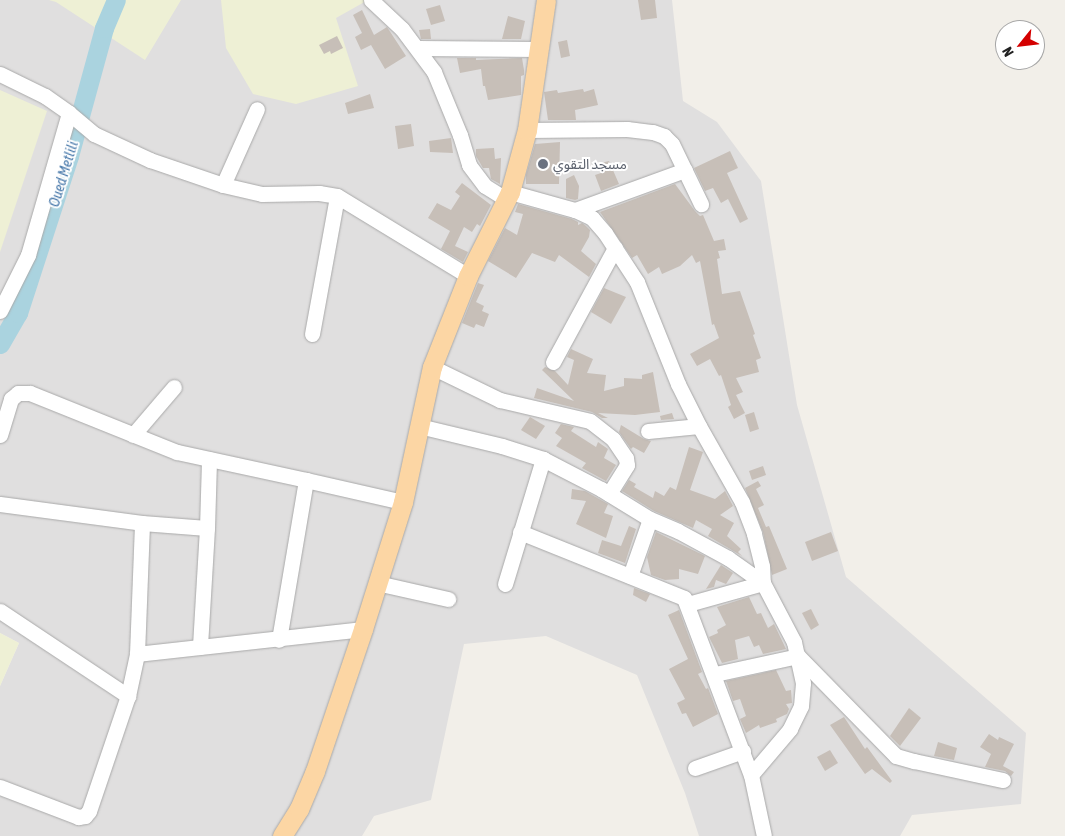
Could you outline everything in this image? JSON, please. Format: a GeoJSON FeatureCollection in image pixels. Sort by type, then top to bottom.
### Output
{"type":"FeatureCollection","features":[{"type":"Feature","properties":{"kind":"main road"},"geometry":{"type":"LineString","coordinates":[[282,836],[299,809],[315,770],[363,629],[403,502],[432,367],[468,276],[508,196],[526,130],[546,0]]}},
{"type":"Feature","properties":{"kind":"street"},"geometry":{"type":"LineString","coordinates":[[371,0],[402,29],[434,72],[460,135],[468,165],[485,186],[508,196],[575,210],[592,218],[615,248],[637,282],[678,384],[699,426],[742,502],[754,534],[762,566],[763,584]]}},
{"type":"Feature","properties":{"kind":"street"},"geometry":{"type":"LineString","coordinates":[[418,48],[538,49]]}},
{"type":"Feature","properties":{"kind":"street"},"geometry":{"type":"LineString","coordinates":[[0,74],[45,96],[94,134],[150,160],[223,184],[262,194],[319,193],[337,196],[468,276]]}},
{"type":"Feature","properties":{"kind":"street"},"geometry":{"type":"LineString","coordinates":[[223,184],[257,109]]}},
{"type":"Feature","properties":{"kind":"street"},"geometry":{"type":"LineString","coordinates":[[0,311],[28,255],[69,113]]}},
{"type":"Feature","properties":{"kind":"street"},"geometry":{"type":"LineString","coordinates":[[526,130],[627,129],[653,132],[664,136],[672,144],[701,204]]}},
{"type":"Feature","properties":{"kind":"street"},"geometry":{"type":"LineString","coordinates":[[575,210],[685,170]]}},
{"type":"Feature","properties":{"kind":"street"},"geometry":{"type":"LineString","coordinates":[[312,334],[337,196]]}},
{"type":"Feature","properties":{"kind":"street"},"geometry":{"type":"LineString","coordinates":[[553,362],[615,248]]}},
{"type":"Feature","properties":{"kind":"street"},"geometry":{"type":"LineString","coordinates":[[432,367],[500,400],[590,421],[613,439],[626,458],[627,465],[609,494]]}},
{"type":"Feature","properties":{"kind":"street"},"geometry":{"type":"LineString","coordinates":[[133,435],[174,387]]}},
{"type":"Feature","properties":{"kind":"street"},"geometry":{"type":"LineString","coordinates":[[0,435],[11,399],[18,393],[30,393],[177,452],[403,502]]}},
{"type":"Feature","properties":{"kind":"street"},"geometry":{"type":"LineString","coordinates":[[419,426],[502,446],[542,459],[609,494],[650,519],[678,531],[728,558],[763,584],[782,617],[798,656],[803,683],[801,706],[790,729],[751,775]]}},
{"type":"Feature","properties":{"kind":"street"},"geometry":{"type":"LineString","coordinates":[[648,431],[699,426]]}},
{"type":"Feature","properties":{"kind":"street"},"geometry":{"type":"LineString","coordinates":[[200,646],[209,459]]}},
{"type":"Feature","properties":{"kind":"street"},"geometry":{"type":"LineString","coordinates":[[505,584],[542,459]]}},
{"type":"Feature","properties":{"kind":"street"},"geometry":{"type":"LineString","coordinates":[[279,640],[306,480]]}},
{"type":"Feature","properties":{"kind":"street"},"geometry":{"type":"LineString","coordinates":[[0,504],[142,523],[207,528]]}},
{"type":"Feature","properties":{"kind":"street"},"geometry":{"type":"LineString","coordinates":[[630,576],[650,519]]}},
{"type":"Feature","properties":{"kind":"street"},"geometry":{"type":"LineString","coordinates":[[0,787],[78,817],[85,816],[89,811],[128,696],[137,654],[142,523]]}},
{"type":"Feature","properties":{"kind":"street"},"geometry":{"type":"LineString","coordinates":[[520,532],[684,598],[715,674],[743,751],[751,775],[764,836]]}},
{"type":"Feature","properties":{"kind":"street"},"geometry":{"type":"LineString","coordinates":[[377,583],[448,599]]}},
{"type":"Feature","properties":{"kind":"street"},"geometry":{"type":"LineString","coordinates":[[688,604],[763,584]]}},
{"type":"Feature","properties":{"kind":"street"},"geometry":{"type":"LineString","coordinates":[[0,611],[128,696]]}},
{"type":"Feature","properties":{"kind":"street"},"geometry":{"type":"LineString","coordinates":[[137,654],[200,646],[279,640],[363,629]]}},
{"type":"Feature","properties":{"kind":"street"},"geometry":{"type":"LineString","coordinates":[[715,674],[798,656]]}},
{"type":"Feature","properties":{"kind":"street"},"geometry":{"type":"LineString","coordinates":[[798,656],[882,744],[896,756],[914,762],[1003,780]]}},
{"type":"Feature","properties":{"kind":"street"},"geometry":{"type":"LineString","coordinates":[[696,768],[743,751]]}},
{"type":"Feature","properties":{"kind":"shaded area"},"geometry":{"type":"Polygon","coordinates":[[[0,0],[672,0],[683,101],[717,122],[761,181],[797,405],[846,577],[1026,733],[1021,804],[912,815],[900,836],[699,836],[685,793],[637,675],[546,636],[464,644],[431,800],[374,816],[362,836],[0,836],[0,686],[19,643],[0,633],[0,0]]]}},
{"type":"Feature","properties":{"kind":"green space"},"geometry":{"type":"Polygon","coordinates":[[[49,0],[181,0],[145,60],[56,2],[49,0]]]}},
{"type":"Feature","properties":{"kind":"green space"},"geometry":{"type":"Polygon","coordinates":[[[221,0],[368,0],[336,18],[358,86],[296,104],[253,94],[226,48],[221,0]]]}},
{"type":"Feature","properties":{"kind":"green space"},"geometry":{"type":"Polygon","coordinates":[[[0,90],[47,111],[0,252],[0,90]]]}},
{"type":"Feature","properties":{"kind":"green space"},"geometry":{"type":"Polygon","coordinates":[[[0,633],[19,643],[0,686],[0,633]]]}},
{"type":"Feature","properties":{"kind":"building"},"geometry":{"type":"Polygon","coordinates":[[[638,0],[655,0],[657,18],[641,20],[638,0]]]}},
{"type":"Feature","properties":{"kind":"building"},"geometry":{"type":"Polygon","coordinates":[[[440,5],[445,21],[431,25],[426,9],[440,5]]]}},
{"type":"Feature","properties":{"kind":"building"},"geometry":{"type":"Polygon","coordinates":[[[362,10],[374,35],[387,27],[406,56],[385,69],[371,45],[361,50],[355,37],[362,33],[353,15],[362,10]]]}},
{"type":"Feature","properties":{"kind":"building"},"geometry":{"type":"Polygon","coordinates":[[[508,16],[525,21],[521,39],[502,39],[508,16]]]}},
{"type":"Feature","properties":{"kind":"building"},"geometry":{"type":"Polygon","coordinates":[[[430,29],[431,39],[421,39],[419,30],[430,29]]]}},
{"type":"Feature","properties":{"kind":"building"},"geometry":{"type":"Polygon","coordinates":[[[337,36],[343,48],[331,54],[330,51],[324,54],[319,45],[337,36]]]}},
{"type":"Feature","properties":{"kind":"building"},"geometry":{"type":"Polygon","coordinates":[[[567,40],[570,56],[561,58],[558,42],[567,40]]]}},
{"type":"Feature","properties":{"kind":"building"},"geometry":{"type":"Polygon","coordinates":[[[457,58],[476,58],[476,60],[522,58],[524,75],[521,76],[521,95],[488,100],[485,86],[483,86],[481,69],[460,73],[457,58]]]}},
{"type":"Feature","properties":{"kind":"building"},"geometry":{"type":"Polygon","coordinates":[[[583,89],[584,92],[594,89],[598,105],[575,110],[576,120],[548,120],[544,92],[557,90],[558,93],[583,89]]]}},
{"type":"Feature","properties":{"kind":"building"},"geometry":{"type":"Polygon","coordinates":[[[370,94],[374,108],[348,114],[345,103],[370,94]]]}},
{"type":"Feature","properties":{"kind":"building"},"geometry":{"type":"Polygon","coordinates":[[[411,124],[414,146],[398,149],[395,126],[411,124]]]}},
{"type":"Feature","properties":{"kind":"building"},"geometry":{"type":"Polygon","coordinates":[[[451,138],[453,153],[430,152],[429,141],[451,138]]]}},
{"type":"Feature","properties":{"kind":"building","name":"مسجد التقوي"},"geometry":{"type":"Polygon","coordinates":[[[560,142],[559,184],[526,184],[526,175],[535,144],[560,142]]]}},
{"type":"Feature","properties":{"kind":"building"},"geometry":{"type":"Polygon","coordinates":[[[494,148],[495,159],[501,158],[500,184],[491,179],[489,168],[483,168],[476,156],[476,149],[494,148]]]}},
{"type":"Feature","properties":{"kind":"building"},"geometry":{"type":"Polygon","coordinates":[[[730,151],[738,168],[727,173],[748,219],[740,223],[728,199],[721,203],[713,188],[705,191],[694,168],[730,151]]]}},
{"type":"Feature","properties":{"kind":"building"},"geometry":{"type":"Polygon","coordinates":[[[609,161],[619,184],[601,191],[595,175],[604,172],[601,163],[609,161]]]}},
{"type":"Feature","properties":{"kind":"building"},"geometry":{"type":"Polygon","coordinates":[[[574,175],[579,186],[578,199],[575,200],[566,198],[566,179],[574,175]]]}},
{"type":"Feature","properties":{"kind":"building"},"geometry":{"type":"Polygon","coordinates":[[[462,183],[491,205],[480,226],[477,224],[472,232],[464,227],[455,246],[468,252],[463,262],[441,249],[450,231],[428,218],[437,203],[451,210],[460,196],[455,192],[462,183]]]}},
{"type":"Feature","properties":{"kind":"building"},"geometry":{"type":"Polygon","coordinates":[[[675,184],[695,211],[700,216],[703,215],[714,241],[724,239],[726,250],[718,251],[720,258],[717,259],[722,294],[740,291],[755,334],[753,335],[761,358],[756,360],[759,372],[736,378],[743,392],[736,395],[745,413],[734,419],[728,407],[731,405],[721,375],[719,376],[710,359],[697,366],[690,354],[719,338],[714,324],[712,325],[700,261],[696,263],[692,255],[680,266],[662,274],[659,267],[648,274],[637,255],[632,258],[600,212],[675,184]]]}},
{"type":"Feature","properties":{"kind":"building"},"geometry":{"type":"Polygon","coordinates":[[[518,204],[572,219],[578,222],[578,225],[582,223],[590,230],[589,237],[581,251],[596,264],[589,277],[559,255],[555,262],[532,253],[516,278],[488,261],[505,228],[517,235],[523,214],[515,212],[518,204]]]}},
{"type":"Feature","properties":{"kind":"building"},"geometry":{"type":"Polygon","coordinates":[[[478,283],[484,285],[476,302],[484,306],[482,311],[489,314],[484,327],[476,324],[474,328],[462,323],[478,283]]]}},
{"type":"Feature","properties":{"kind":"building"},"geometry":{"type":"Polygon","coordinates":[[[604,288],[626,297],[611,324],[591,312],[604,288]]]}},
{"type":"Feature","properties":{"kind":"building"},"geometry":{"type":"Polygon","coordinates":[[[571,349],[593,359],[587,373],[606,375],[604,391],[624,386],[624,378],[642,379],[642,375],[653,372],[660,412],[635,415],[598,413],[608,418],[602,418],[592,412],[534,398],[537,388],[574,401],[542,370],[545,367],[555,371],[568,385],[574,360],[567,357],[571,349]]]}},
{"type":"Feature","properties":{"kind":"building"},"geometry":{"type":"Polygon","coordinates":[[[754,412],[759,429],[750,432],[745,415],[754,412]]]}},
{"type":"Feature","properties":{"kind":"building"},"geometry":{"type":"Polygon","coordinates":[[[672,413],[674,419],[661,420],[660,416],[672,413]]]}},
{"type":"Feature","properties":{"kind":"building"},"geometry":{"type":"Polygon","coordinates":[[[530,417],[545,426],[536,439],[521,430],[530,417]]]}},
{"type":"Feature","properties":{"kind":"building"},"geometry":{"type":"Polygon","coordinates":[[[561,424],[574,427],[571,431],[596,447],[598,442],[608,449],[604,458],[616,465],[606,481],[582,468],[586,463],[556,446],[562,438],[555,433],[561,424]]]}},
{"type":"Feature","properties":{"kind":"building"},"geometry":{"type":"Polygon","coordinates":[[[621,425],[644,439],[651,441],[644,453],[633,447],[631,449],[619,432],[621,425]]]}},
{"type":"Feature","properties":{"kind":"building"},"geometry":{"type":"Polygon","coordinates":[[[689,447],[703,452],[690,490],[715,499],[725,491],[733,506],[720,515],[734,523],[727,536],[741,549],[738,552],[742,556],[708,536],[712,529],[696,520],[693,528],[654,511],[622,491],[629,480],[636,484],[634,487],[653,498],[655,491],[664,496],[670,487],[676,490],[689,447]]]}},
{"type":"Feature","properties":{"kind":"building"},"geometry":{"type":"Polygon","coordinates":[[[763,466],[766,475],[752,480],[749,471],[763,466]]]}},
{"type":"Feature","properties":{"kind":"building"},"geometry":{"type":"Polygon","coordinates":[[[758,481],[761,486],[756,489],[764,505],[758,508],[766,527],[769,526],[787,569],[772,575],[763,532],[745,488],[758,481]]]}},
{"type":"Feature","properties":{"kind":"building"},"geometry":{"type":"Polygon","coordinates":[[[572,489],[585,491],[608,504],[604,513],[613,516],[606,538],[576,524],[586,501],[571,499],[572,489]]]}},
{"type":"Feature","properties":{"kind":"building"},"geometry":{"type":"Polygon","coordinates":[[[629,526],[636,529],[625,563],[598,553],[602,540],[621,546],[629,526]]]}},
{"type":"Feature","properties":{"kind":"building"},"geometry":{"type":"Polygon","coordinates":[[[656,532],[705,556],[698,574],[679,569],[679,579],[665,580],[651,575],[647,557],[656,532]]]}},
{"type":"Feature","properties":{"kind":"building"},"geometry":{"type":"Polygon","coordinates":[[[831,532],[838,551],[812,561],[805,542],[831,532]]]}},
{"type":"Feature","properties":{"kind":"building"},"geometry":{"type":"Polygon","coordinates":[[[721,565],[733,573],[726,584],[716,580],[714,587],[706,589],[721,565]]]}},
{"type":"Feature","properties":{"kind":"building"},"geometry":{"type":"Polygon","coordinates":[[[634,588],[650,594],[646,602],[633,595],[634,588]]]}},
{"type":"Feature","properties":{"kind":"building"},"geometry":{"type":"Polygon","coordinates":[[[749,597],[757,614],[761,613],[768,628],[774,624],[786,649],[763,654],[759,645],[754,647],[749,636],[735,640],[738,659],[722,663],[709,637],[718,633],[717,630],[726,625],[717,607],[749,597]]]}},
{"type":"Feature","properties":{"kind":"building"},"geometry":{"type":"Polygon","coordinates":[[[811,609],[819,625],[811,630],[802,613],[811,609]]]}},
{"type":"Feature","properties":{"kind":"building"},"geometry":{"type":"Polygon","coordinates":[[[679,610],[702,672],[698,674],[706,689],[708,688],[718,714],[693,727],[686,713],[682,714],[677,703],[685,699],[669,669],[688,659],[668,615],[679,610]]]}},
{"type":"Feature","properties":{"kind":"building"},"geometry":{"type":"Polygon","coordinates":[[[776,670],[786,691],[791,690],[792,703],[786,704],[789,709],[787,714],[776,719],[777,722],[760,728],[759,725],[746,733],[740,719],[746,716],[740,699],[733,701],[726,681],[776,670]]]}},
{"type":"Feature","properties":{"kind":"building"},"geometry":{"type":"Polygon","coordinates":[[[909,708],[921,718],[900,746],[890,736],[909,708]]]}},
{"type":"Feature","properties":{"kind":"building"},"geometry":{"type":"Polygon","coordinates":[[[844,717],[865,749],[867,747],[892,781],[890,783],[872,769],[865,774],[830,725],[844,717]]]}},
{"type":"Feature","properties":{"kind":"building"},"geometry":{"type":"Polygon","coordinates":[[[989,734],[998,740],[999,737],[1014,744],[1003,766],[1014,772],[1011,776],[1005,771],[985,767],[991,754],[980,747],[989,734]]]}},
{"type":"Feature","properties":{"kind":"building"},"geometry":{"type":"Polygon","coordinates":[[[938,742],[957,748],[954,760],[934,756],[938,742]]]}},
{"type":"Feature","properties":{"kind":"building"},"geometry":{"type":"Polygon","coordinates":[[[830,750],[838,763],[825,771],[817,757],[830,750]]]}},
{"type":"Feature","properties":{"kind":"waterway","name":"Oued Metlili"},"geometry":{"type":"LineString","coordinates":[[0,344],[18,313],[69,156],[104,28],[116,0]]}},
{"type":"Feature","properties":{"kind":"place","name":"مسجد التقوي"},"geometry":{"type":"Point","coordinates":[543,164]}}]}
